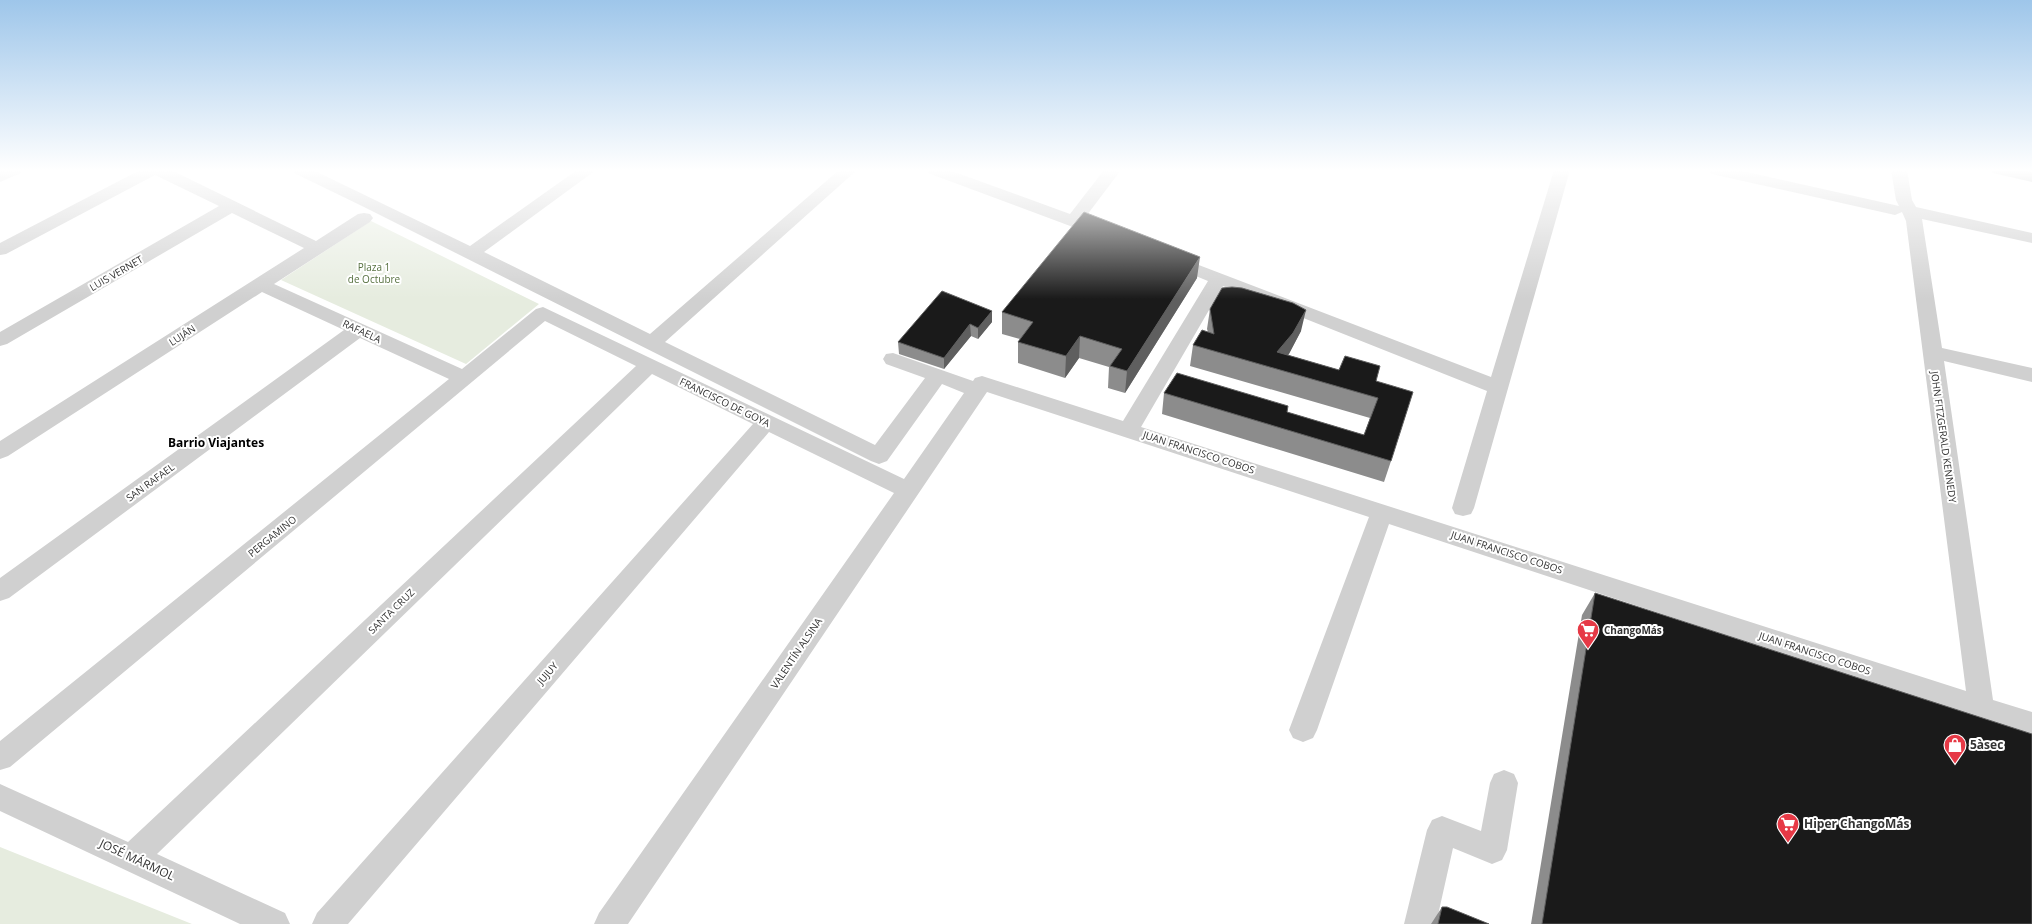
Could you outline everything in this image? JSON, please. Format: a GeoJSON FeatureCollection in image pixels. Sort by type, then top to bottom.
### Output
{"type":"FeatureCollection","features":[{"type":"Feature","properties":{"kind":"street"},"geometry":{"type":"LineString","coordinates":[[0,250],[70,213]]}},
{"type":"Feature","properties":{"kind":"street","name":"LUIS VERNET"},"geometry":{"type":"LineString","coordinates":[[0,340],[220,213]]}},
{"type":"Feature","properties":{"kind":"street"},"geometry":{"type":"LineString","coordinates":[[246,213],[317,248]]}},
{"type":"Feature","properties":{"kind":"street"},"geometry":{"type":"LineString","coordinates":[[390,213],[471,253],[651,354],[879,456],[936,376]]}},
{"type":"Feature","properties":{"kind":"street"},"geometry":{"type":"LineString","coordinates":[[471,253],[527,213]]}},
{"type":"Feature","properties":{"kind":"street","name":"SANTA CRUZ"},"geometry":{"type":"LineString","coordinates":[[132,858],[651,354],[803,213]]}},
{"type":"Feature","properties":{"kind":"street"},"geometry":{"type":"LineString","coordinates":[[1052,213],[1117,238]]}},
{"type":"Feature","properties":{"kind":"street"},"geometry":{"type":"LineString","coordinates":[[1073,221],[1079,213]]}},
{"type":"Feature","properties":{"kind":"street"},"geometry":{"type":"LineString","coordinates":[[1463,508],[1549,213]]}},
{"type":"Feature","properties":{"kind":"street","name":"JOHN FITZGERALD KENNEDY"},"geometry":{"type":"LineString","coordinates":[[1906,213],[1915,221],[1981,707]]}},
{"type":"Feature","properties":{"kind":"street"},"geometry":{"type":"LineString","coordinates":[[1917,213],[2032,238]]}},
{"type":"Feature","properties":{"kind":"street","name":"LUJÁN"},"geometry":{"type":"LineString","coordinates":[[0,452],[364,218]]}},
{"type":"Feature","properties":{"kind":"street"},"geometry":{"type":"LineString","coordinates":[[1154,252],[1498,388]]}},
{"type":"Feature","properties":{"kind":"street"},"geometry":{"type":"LineString","coordinates":[[1128,430],[1219,278]]}},
{"type":"Feature","properties":{"kind":"street","name":"RAFAELA"},"geometry":{"type":"LineString","coordinates":[[260,284],[464,378]]}},
{"type":"Feature","properties":{"kind":"street","name":"FRANCISCO DE GOYA"},"geometry":{"type":"LineString","coordinates":[[543,313],[651,354],[766,422],[907,490]]}},
{"type":"Feature","properties":{"kind":"street","name":"PERGAMINO"},"geometry":{"type":"LineString","coordinates":[[0,758],[543,313]]}},
{"type":"Feature","properties":{"kind":"street","name":"SAN RAFAEL"},"geometry":{"type":"LineString","coordinates":[[0,591],[359,329]]}},
{"type":"Feature","properties":{"kind":"street"},"geometry":{"type":"LineString","coordinates":[[1933,352],[2032,375]]}},
{"type":"Feature","properties":{"kind":"street","name":"JUAN FRANCISCO COBOS"},"geometry":{"type":"LineString","coordinates":[[893,359],[936,376],[980,386],[1128,430],[2032,724]]}},
{"type":"Feature","properties":{"kind":"street","name":"VALENTÍN ALSINA"},"geometry":{"type":"LineString","coordinates":[[610,924],[907,490],[980,386]]}},
{"type":"Feature","properties":{"kind":"street","name":"JUJUY"},"geometry":{"type":"LineString","coordinates":[[328,924],[766,422]]}},
{"type":"Feature","properties":{"kind":"street"},"geometry":{"type":"LineString","coordinates":[[1303,730],[1382,512]]}},
{"type":"Feature","properties":{"kind":"street"},"geometry":{"type":"LineString","coordinates":[[1420,924],[1442,830],[1492,850],[1504,783]]}},
{"type":"Feature","properties":{"kind":"street","name":"JOSÉ MÁRMOL"},"geometry":{"type":"LineString","coordinates":[[0,797],[274,924]]}},
{"type":"Feature","properties":{"kind":"green space","name":"Plaza 1 de Octubre"},"geometry":{"type":"Polygon","coordinates":[[[371,221],[539,304],[466,364],[281,280],[371,221]]]}},
{"type":"Feature","properties":{"kind":"green space"},"geometry":{"type":"Polygon","coordinates":[[[0,847],[192,924],[0,924],[0,847]]]}},
{"type":"Feature","properties":{"kind":"building"},"geometry":{"type":"Polygon","coordinates":[[[1083,213],[1087,213],[1200,257],[1127,371],[1110,366],[1122,349],[1080,336],[1066,356],[1018,342],[1033,322],[1002,312],[1083,213]]]}},
{"type":"Feature","properties":{"kind":"building"},"geometry":{"type":"Polygon","coordinates":[[[1222,288],[1242,288],[1293,303],[1306,310],[1293,333],[1277,352],[1339,370],[1345,356],[1380,366],[1376,381],[1413,392],[1391,461],[1164,393],[1177,373],[1288,406],[1287,412],[1364,435],[1378,398],[1193,345],[1202,330],[1214,334],[1210,309],[1222,288]]]}},
{"type":"Feature","properties":{"kind":"building"},"geometry":{"type":"Polygon","coordinates":[[[942,291],[992,311],[978,328],[970,324],[944,358],[898,342],[942,291]]]}},
{"type":"Feature","properties":{"kind":"building","name":"ChangoMás"},"geometry":{"type":"Polygon","coordinates":[[[1595,593],[2032,734],[2032,924],[1542,924],[1595,593]]]}},
{"type":"Feature","properties":{"kind":"building"},"geometry":{"type":"Polygon","coordinates":[[[1442,907],[1447,907],[1489,924],[1438,924],[1442,907]]]}},
{"type":"Feature","properties":{"kind":"place","name":"ChangoMás"},"geometry":{"type":"Point","coordinates":[1588,650]}},
{"type":"Feature","properties":{"kind":"place","name":"5àsec"},"geometry":{"type":"Point","coordinates":[1955,764]}},
{"type":"Feature","properties":{"kind":"place","name":"Hiper ChangoMás"},"geometry":{"type":"Point","coordinates":[1788,844]}},
{"type":"Feature","properties":{"kind":"district","name":"Barrio Viajantes"},"geometry":{"type":"Point","coordinates":[216,443]}}]}
